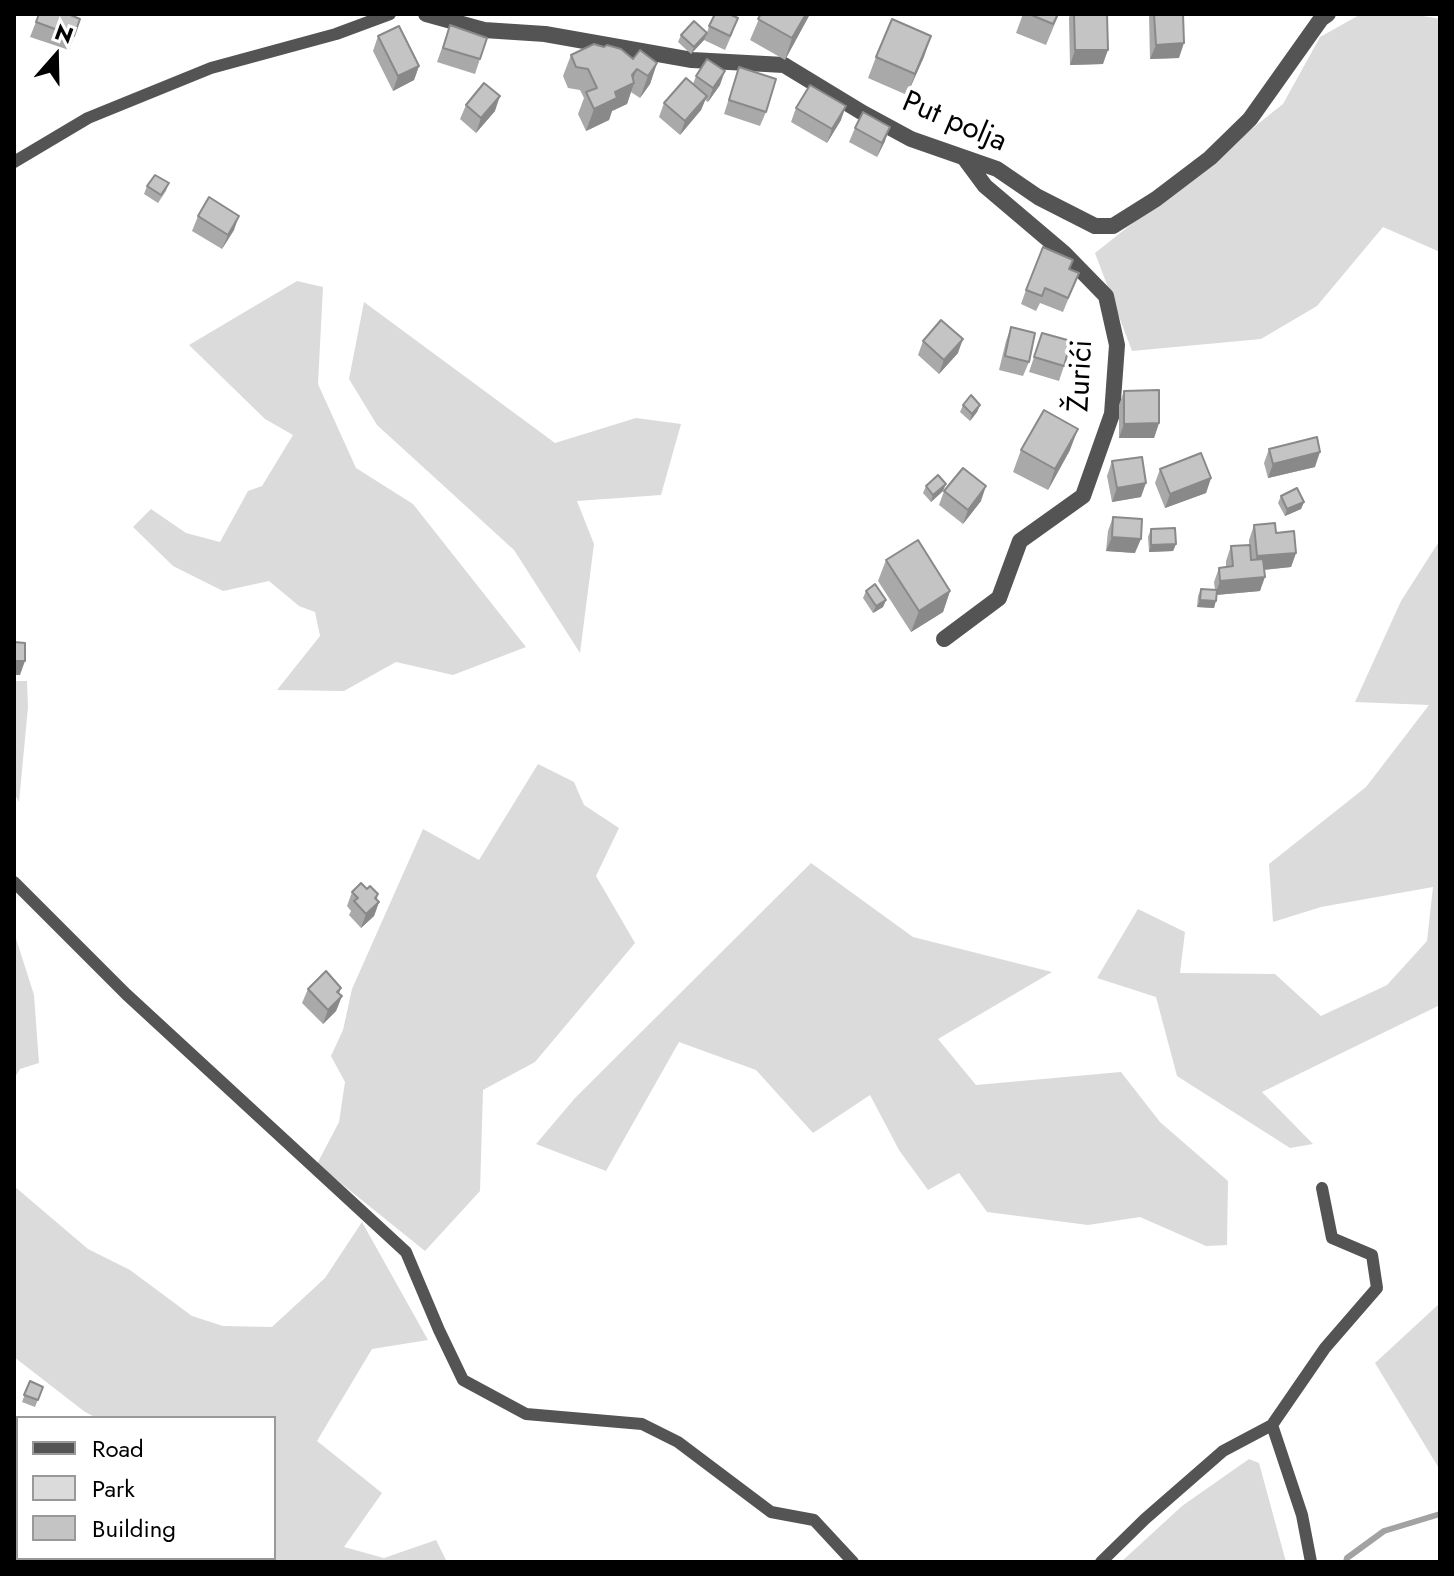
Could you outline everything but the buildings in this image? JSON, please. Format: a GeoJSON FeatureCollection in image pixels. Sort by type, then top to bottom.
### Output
{"type":"FeatureCollection","features":[{"type":"Feature","properties":{"kind":"street","name":"Put polja"},"geometry":{"type":"LineString","coordinates":[[426,14],[484,30],[545,34],[692,60],[784,65],[911,139],[997,169],[1038,197],[1095,226],[1113,226],[1156,199],[1210,158],[1250,119],[1321,19],[1328,14]]}},
{"type":"Feature","properties":{"kind":"street","name":"Žurići"},"geometry":{"type":"LineString","coordinates":[[944,639],[999,598],[1020,541],[1083,496],[1112,414],[1117,345],[1106,296],[1064,253],[985,186],[964,158]]}},
{"type":"Feature","properties":{"kind":"lane"},"geometry":{"type":"LineString","coordinates":[[14,162],[88,118],[211,68],[336,34],[390,14]]}},
{"type":"Feature","properties":{"kind":"lane"},"geometry":{"type":"LineString","coordinates":[[14,882],[126,994],[406,1252],[463,1380],[526,1414],[642,1424],[678,1442],[771,1512],[814,1520],[853,1562]]}},
{"type":"Feature","properties":{"kind":"lane"},"geometry":{"type":"LineString","coordinates":[[1101,1562],[1223,1451],[1272,1425],[1325,1348],[1377,1288],[1372,1255],[1332,1238],[1322,1188]]}},
{"type":"Feature","properties":{"kind":"lane"},"geometry":{"type":"LineString","coordinates":[[1272,1425],[1302,1515],[1311,1562]]}},
{"type":"Feature","properties":{"kind":"green space"},"geometry":{"type":"Polygon","coordinates":[[[1361,14],[1412,14],[1440,19],[1440,252],[1383,227],[1317,306],[1261,339],[1132,351],[1095,253],[1283,104],[1320,37],[1361,14]]]}},
{"type":"Feature","properties":{"kind":"green space"},"geometry":{"type":"Polygon","coordinates":[[[297,281],[323,287],[318,384],[356,468],[413,504],[526,647],[453,675],[396,662],[344,691],[277,690],[320,636],[315,612],[299,606],[269,581],[223,591],[173,566],[133,527],[151,509],[186,533],[220,542],[248,491],[262,486],[293,435],[265,419],[189,345],[297,281]]]}},
{"type":"Feature","properties":{"kind":"green space"},"geometry":{"type":"Polygon","coordinates":[[[364,302],[555,443],[636,418],[681,424],[661,495],[577,501],[594,544],[580,653],[514,550],[377,425],[349,379],[364,302]]]}},
{"type":"Feature","properties":{"kind":"green space"},"geometry":{"type":"Polygon","coordinates":[[[1440,540],[1440,1005],[1262,1092],[1313,1144],[1290,1148],[1177,1076],[1156,997],[1097,978],[1138,909],[1185,932],[1180,973],[1275,974],[1321,1016],[1387,985],[1427,941],[1433,887],[1321,907],[1273,922],[1269,864],[1366,787],[1429,705],[1355,702],[1401,601],[1440,540]]]}},
{"type":"Feature","properties":{"kind":"green space"},"geometry":{"type":"Polygon","coordinates":[[[14,681],[27,681],[28,707],[19,802],[14,793],[14,681]]]}},
{"type":"Feature","properties":{"kind":"green space"},"geometry":{"type":"Polygon","coordinates":[[[538,764],[574,782],[584,805],[619,828],[596,876],[635,943],[535,1062],[483,1090],[480,1191],[425,1251],[317,1164],[339,1122],[345,1082],[331,1056],[343,1030],[352,989],[423,829],[479,860],[538,764]]]}},
{"type":"Feature","properties":{"kind":"green space"},"geometry":{"type":"Polygon","coordinates":[[[811,863],[913,937],[1052,972],[938,1039],[976,1085],[1121,1072],[1160,1122],[1228,1181],[1227,1245],[1206,1246],[1140,1217],[1088,1225],[987,1212],[959,1173],[928,1190],[899,1150],[870,1095],[813,1133],[756,1070],[679,1042],[606,1171],[536,1144],[575,1098],[811,863]]]}},
{"type":"Feature","properties":{"kind":"green space"},"geometry":{"type":"Polygon","coordinates":[[[14,932],[34,995],[39,1063],[20,1069],[14,1079],[14,932]]]}},
{"type":"Feature","properties":{"kind":"green space"},"geometry":{"type":"Polygon","coordinates":[[[14,1186],[88,1249],[130,1270],[192,1316],[223,1326],[272,1327],[325,1278],[362,1222],[428,1340],[372,1349],[317,1441],[382,1493],[344,1547],[384,1558],[436,1540],[447,1562],[157,1562],[276,1560],[276,1416],[93,1416],[14,1357],[14,1186]]]}},
{"type":"Feature","properties":{"kind":"green space"},"geometry":{"type":"Polygon","coordinates":[[[1440,1303],[1440,1470],[1375,1363],[1440,1303]]]}},
{"type":"Feature","properties":{"kind":"green space"},"geometry":{"type":"Polygon","coordinates":[[[1249,1459],[1259,1463],[1286,1562],[1121,1562],[1182,1506],[1249,1459]]]}},
{"type":"Feature","properties":{"kind":"waterway"},"geometry":{"type":"LineString","coordinates":[[1346,1562],[1347,1558],[1384,1531],[1440,1514]]}}]}
